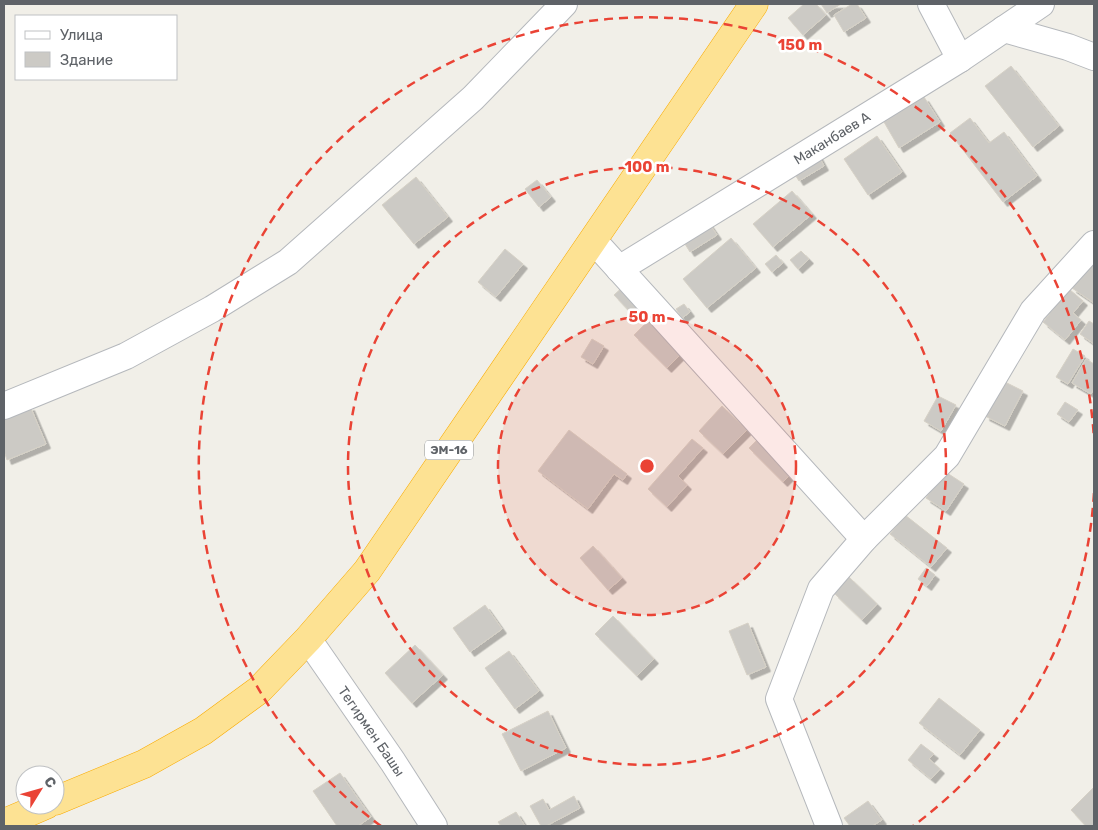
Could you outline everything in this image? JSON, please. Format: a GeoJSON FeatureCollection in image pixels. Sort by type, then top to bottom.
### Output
{"type":"FeatureCollection","features":[{"type":"Feature","properties":{"kind":"highway","name":"ЭМ-16"},"geometry":{"type":"LineString","coordinates":[[65,797],[144,764],[203,731],[259,690],[308,639],[366,571],[754,4]]}},
{"type":"Feature","properties":{"kind":"highway"},"geometry":{"type":"LineString","coordinates":[[4,823],[23,815]]}},
{"type":"Feature","properties":{"kind":"street"},"geometry":{"type":"LineString","coordinates":[[4,406],[126,356],[212,309],[288,262],[473,98],[564,4]]}},
{"type":"Feature","properties":{"kind":"street"},"geometry":{"type":"LineString","coordinates":[[931,4],[960,59]]}},
{"type":"Feature","properties":{"kind":"street","name":"Маканбаев А"},"geometry":{"type":"LineString","coordinates":[[619,269],[960,59],[1042,4]]}},
{"type":"Feature","properties":{"kind":"street"},"geometry":{"type":"LineString","coordinates":[[1004,29],[1068,47],[1094,57]]}},
{"type":"Feature","properties":{"kind":"street"},"geometry":{"type":"LineString","coordinates":[[593,240],[864,539]]}},
{"type":"Feature","properties":{"kind":"street"},"geometry":{"type":"LineString","coordinates":[[829,826],[779,698],[822,589],[864,539],[947,456],[1033,311],[1094,244]]}},
{"type":"Feature","properties":{"kind":"street","name":"Тегирмен Башы"},"geometry":{"type":"LineString","coordinates":[[308,639],[393,762],[434,826]]}},
{"type":"Feature","properties":{"kind":"building"},"geometry":{"type":"Polygon","coordinates":[[[804,4],[816,4],[826,15],[803,35],[788,18],[804,4]]]}},
{"type":"Feature","properties":{"kind":"building"},"geometry":{"type":"Polygon","coordinates":[[[821,4],[841,4],[827,13],[821,4]]]}},
{"type":"Feature","properties":{"kind":"building"},"geometry":{"type":"Polygon","coordinates":[[[852,4],[857,4],[866,18],[844,32],[834,15],[852,4]]]}},
{"type":"Feature","properties":{"kind":"building"},"geometry":{"type":"Polygon","coordinates":[[[1011,66],[1059,126],[1033,147],[985,86],[1011,66]]]}},
{"type":"Feature","properties":{"kind":"building"},"geometry":{"type":"Polygon","coordinates":[[[924,97],[940,122],[899,148],[884,122],[924,97]]]}},
{"type":"Feature","properties":{"kind":"building"},"geometry":{"type":"Polygon","coordinates":[[[970,118],[989,143],[1004,132],[1037,176],[1003,202],[950,133],[970,118]]]}},
{"type":"Feature","properties":{"kind":"building"},"geometry":{"type":"Polygon","coordinates":[[[877,136],[902,172],[868,195],[844,159],[877,136]]]}},
{"type":"Feature","properties":{"kind":"building"},"geometry":{"type":"Polygon","coordinates":[[[817,153],[824,166],[799,181],[791,168],[817,153]]]}},
{"type":"Feature","properties":{"kind":"building"},"geometry":{"type":"Polygon","coordinates":[[[416,177],[448,217],[414,244],[382,205],[416,177]]]}},
{"type":"Feature","properties":{"kind":"building"},"geometry":{"type":"Polygon","coordinates":[[[537,180],[551,197],[539,207],[525,189],[537,180]]]}},
{"type":"Feature","properties":{"kind":"building"},"geometry":{"type":"Polygon","coordinates":[[[792,191],[812,214],[773,247],[753,224],[792,191]]]}},
{"type":"Feature","properties":{"kind":"building"},"geometry":{"type":"Polygon","coordinates":[[[706,219],[717,235],[690,252],[680,236],[706,219]]]}},
{"type":"Feature","properties":{"kind":"building"},"geometry":{"type":"Polygon","coordinates":[[[731,238],[756,268],[707,308],[683,279],[731,238]]]}},
{"type":"Feature","properties":{"kind":"building"},"geometry":{"type":"Polygon","coordinates":[[[505,249],[523,264],[496,297],[478,282],[505,249]]]}},
{"type":"Feature","properties":{"kind":"building"},"geometry":{"type":"Polygon","coordinates":[[[801,251],[809,259],[798,269],[790,260],[801,251]]]}},
{"type":"Feature","properties":{"kind":"building"},"geometry":{"type":"Polygon","coordinates":[[[776,255],[783,263],[772,272],[765,264],[776,255]]]}},
{"type":"Feature","properties":{"kind":"building"},"geometry":{"type":"Polygon","coordinates":[[[1094,256],[1094,303],[1072,288],[1094,256]]]}},
{"type":"Feature","properties":{"kind":"building"},"geometry":{"type":"Polygon","coordinates":[[[626,284],[644,304],[633,315],[614,295],[626,284]]]}},
{"type":"Feature","properties":{"kind":"building"},"geometry":{"type":"Polygon","coordinates":[[[1069,289],[1083,301],[1073,313],[1081,320],[1065,340],[1043,322],[1069,289]]]}},
{"type":"Feature","properties":{"kind":"building"},"geometry":{"type":"Polygon","coordinates":[[[684,304],[690,312],[682,318],[676,309],[684,304]]]}},
{"type":"Feature","properties":{"kind":"building"},"geometry":{"type":"Polygon","coordinates":[[[651,318],[684,351],[667,368],[634,335],[651,318]]]}},
{"type":"Feature","properties":{"kind":"building"},"geometry":{"type":"Polygon","coordinates":[[[1089,321],[1094,324],[1094,344],[1080,334],[1089,321]]]}},
{"type":"Feature","properties":{"kind":"building"},"geometry":{"type":"Polygon","coordinates":[[[592,339],[604,346],[593,364],[581,357],[592,339]]]}},
{"type":"Feature","properties":{"kind":"building"},"geometry":{"type":"Polygon","coordinates":[[[1073,349],[1085,356],[1068,384],[1056,377],[1073,349]]]}},
{"type":"Feature","properties":{"kind":"building"},"geometry":{"type":"Polygon","coordinates":[[[1086,359],[1094,364],[1094,388],[1091,394],[1072,383],[1086,359]]]}},
{"type":"Feature","properties":{"kind":"building"},"geometry":{"type":"Polygon","coordinates":[[[1003,381],[1023,391],[1005,426],[985,416],[1003,381]]]}},
{"type":"Feature","properties":{"kind":"building"},"geometry":{"type":"Polygon","coordinates":[[[938,396],[956,405],[941,431],[924,421],[938,396]]]}},
{"type":"Feature","properties":{"kind":"building"},"geometry":{"type":"Polygon","coordinates":[[[1065,402],[1078,410],[1069,422],[1057,414],[1065,402]]]}},
{"type":"Feature","properties":{"kind":"building"},"geometry":{"type":"Polygon","coordinates":[[[30,406],[46,444],[7,460],[4,451],[4,417],[30,406]]]}},
{"type":"Feature","properties":{"kind":"building"},"geometry":{"type":"Polygon","coordinates":[[[722,406],[747,430],[723,454],[699,431],[722,406]]]}},
{"type":"Feature","properties":{"kind":"building"},"geometry":{"type":"Polygon","coordinates":[[[569,430],[627,474],[623,480],[614,474],[588,509],[538,471],[569,430]]]}},
{"type":"Feature","properties":{"kind":"building"},"geometry":{"type":"Polygon","coordinates":[[[759,438],[793,472],[783,482],[749,448],[759,438]]]}},
{"type":"Feature","properties":{"kind":"building"},"geometry":{"type":"Polygon","coordinates":[[[692,439],[703,448],[678,476],[687,485],[667,507],[648,489],[692,439]]]}},
{"type":"Feature","properties":{"kind":"building"},"geometry":{"type":"Polygon","coordinates":[[[944,471],[964,484],[946,511],[926,498],[944,471]]]}},
{"type":"Feature","properties":{"kind":"building"},"geometry":{"type":"Polygon","coordinates":[[[905,515],[947,548],[931,567],[890,534],[905,515]]]}},
{"type":"Feature","properties":{"kind":"building"},"geometry":{"type":"Polygon","coordinates":[[[593,546],[622,578],[608,590],[580,558],[593,546]]]}},
{"type":"Feature","properties":{"kind":"building"},"geometry":{"type":"Polygon","coordinates":[[[926,568],[935,575],[927,586],[918,579],[926,568]]]}},
{"type":"Feature","properties":{"kind":"building"},"geometry":{"type":"Polygon","coordinates":[[[849,577],[877,604],[862,620],[834,593],[849,577]]]}},
{"type":"Feature","properties":{"kind":"building"},"geometry":{"type":"Polygon","coordinates":[[[485,605],[502,629],[470,652],[453,628],[485,605]]]}},
{"type":"Feature","properties":{"kind":"building"},"geometry":{"type":"Polygon","coordinates":[[[613,616],[654,659],[637,676],[595,634],[613,616]]]}},
{"type":"Feature","properties":{"kind":"building"},"geometry":{"type":"Polygon","coordinates":[[[748,623],[766,667],[747,675],[729,631],[748,623]]]}},
{"type":"Feature","properties":{"kind":"building"},"geometry":{"type":"Polygon","coordinates":[[[415,645],[443,675],[412,703],[385,673],[415,645]]]}},
{"type":"Feature","properties":{"kind":"building"},"geometry":{"type":"Polygon","coordinates":[[[509,651],[539,691],[515,709],[485,668],[509,651]]]}},
{"type":"Feature","properties":{"kind":"building"},"geometry":{"type":"Polygon","coordinates":[[[939,698],[980,730],[960,755],[919,723],[939,698]]]}},
{"type":"Feature","properties":{"kind":"building"},"geometry":{"type":"Polygon","coordinates":[[[548,711],[566,748],[521,771],[502,734],[548,711]]]}},
{"type":"Feature","properties":{"kind":"building"},"geometry":{"type":"Polygon","coordinates":[[[921,744],[934,754],[929,759],[940,769],[931,779],[908,760],[921,744]]]}},
{"type":"Feature","properties":{"kind":"building"},"geometry":{"type":"Polygon","coordinates":[[[340,773],[371,817],[358,826],[337,826],[313,791],[340,773]]]}},
{"type":"Feature","properties":{"kind":"building"},"geometry":{"type":"Polygon","coordinates":[[[1094,787],[1094,826],[1086,826],[1071,810],[1094,787]]]}},
{"type":"Feature","properties":{"kind":"building"},"geometry":{"type":"Polygon","coordinates":[[[574,796],[580,808],[546,826],[541,826],[530,806],[543,799],[549,810],[574,796]]]}},
{"type":"Feature","properties":{"kind":"building"},"geometry":{"type":"Polygon","coordinates":[[[868,801],[882,820],[872,826],[850,826],[844,818],[868,801]]]}},
{"type":"Feature","properties":{"kind":"building"},"geometry":{"type":"Polygon","coordinates":[[[516,812],[525,826],[501,826],[498,822],[516,812]]]}}]}
